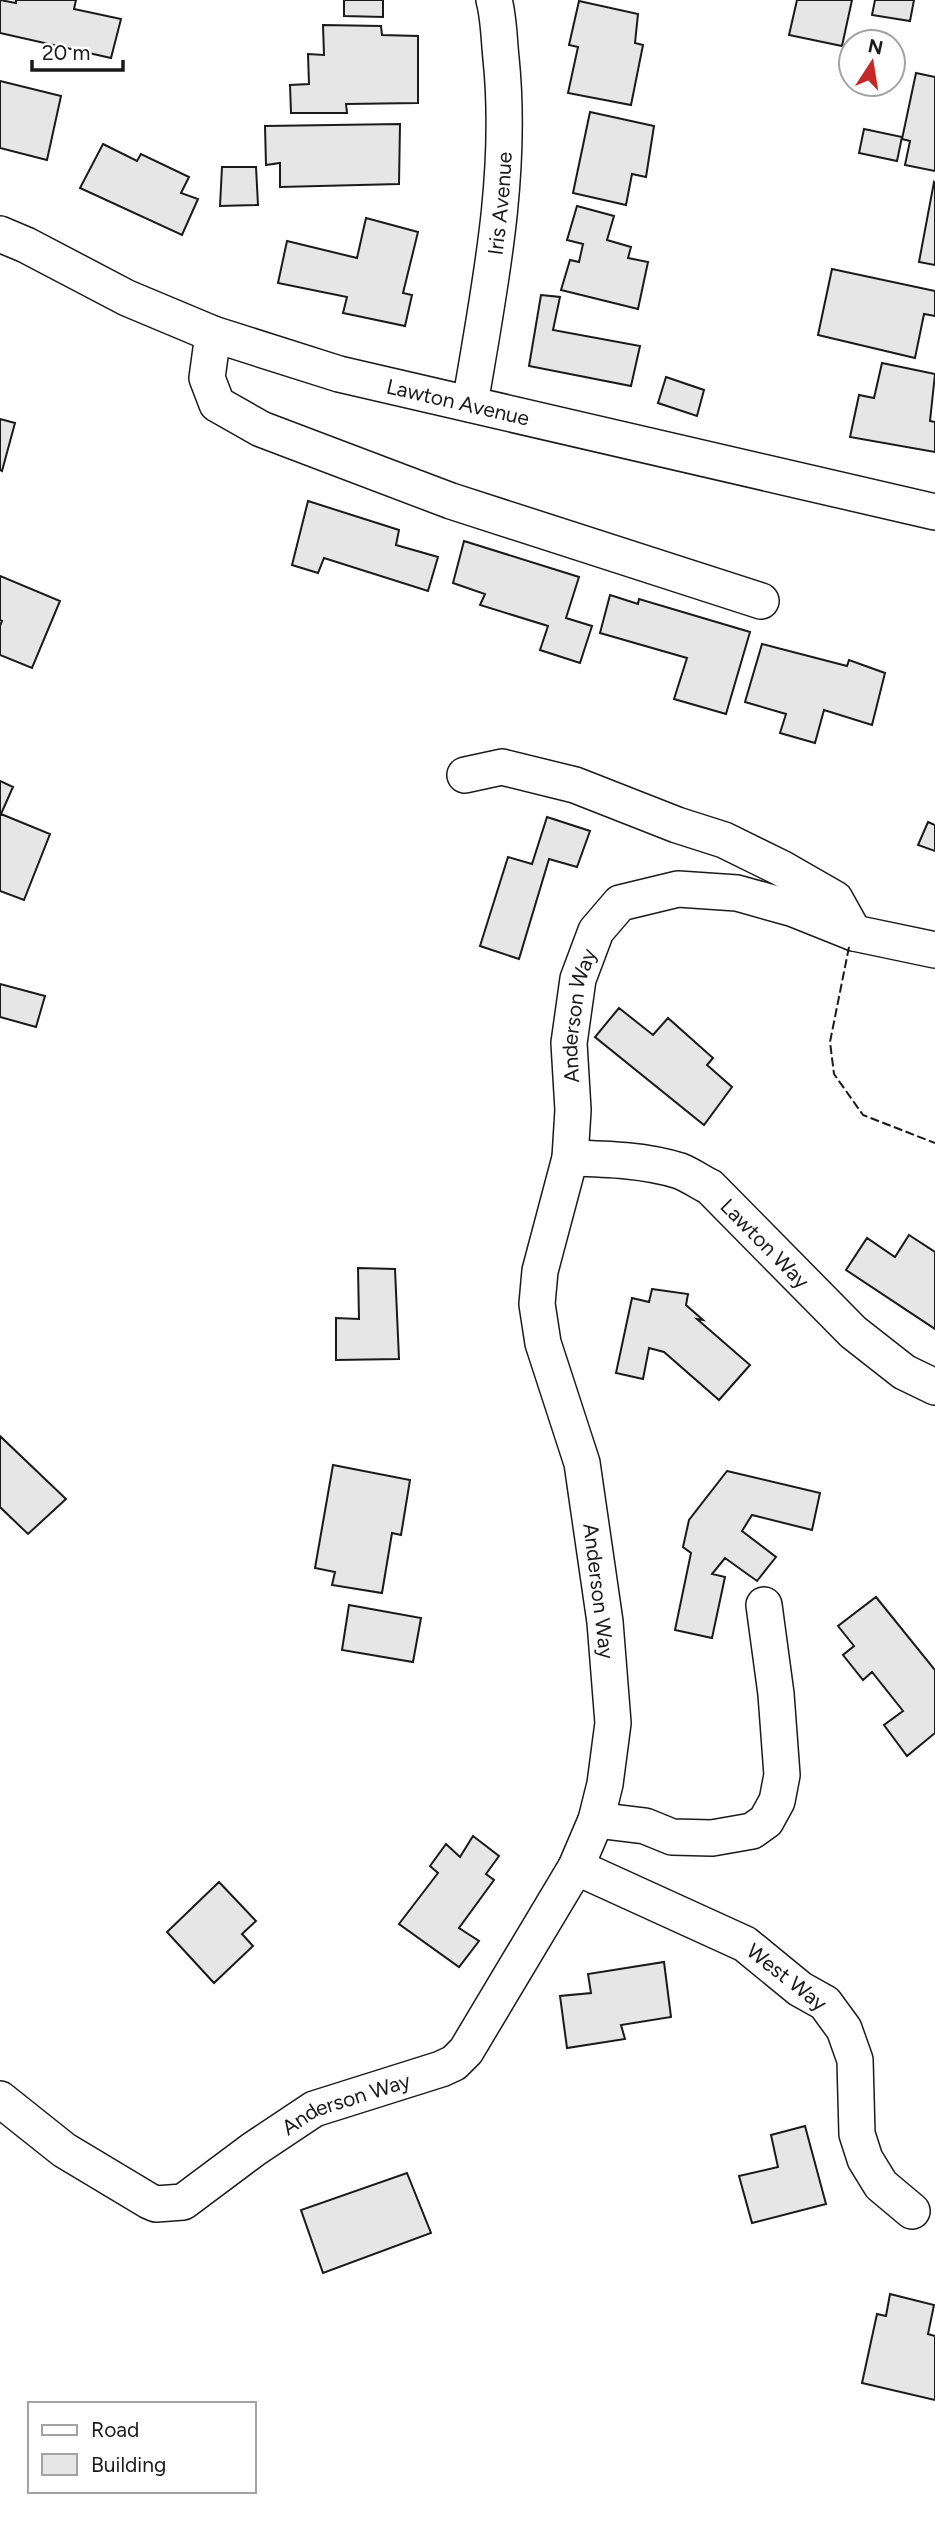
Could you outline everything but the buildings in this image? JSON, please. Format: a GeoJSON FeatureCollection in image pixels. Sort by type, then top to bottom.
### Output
{"type":"FeatureCollection","features":[{"type":"Feature","properties":{"kind":"street","name":"Iris Avenue"},"geometry":{"type":"LineString","coordinates":[[470,404],[491,277],[504,171],[503,86],[494,0]]}},
{"type":"Feature","properties":{"kind":"street","name":"Lawton Avenue"},"geometry":{"type":"LineString","coordinates":[[0,234],[127,298],[213,334],[340,374],[935,512]]}},
{"type":"Feature","properties":{"kind":"street"},"geometry":{"type":"LineString","coordinates":[[213,334],[206,378],[217,404],[261,429],[452,502],[761,601]]}},
{"type":"Feature","properties":{"kind":"street"},"geometry":{"type":"LineString","coordinates":[[465,775],[502,767],[575,785],[677,825],[724,840],[835,899],[854,933]]}},
{"type":"Feature","properties":{"kind":"street","name":"Anderson Way"},"geometry":{"type":"LineString","coordinates":[[0,2099],[64,2150],[149,2201],[156,2204],[183,2202],[254,2149],[314,2109],[454,2063],[466,2051],[576,1867],[596,1820],[605,1784],[613,1723],[605,1622],[582,1463],[543,1343],[537,1304],[540,1271],[570,1158],[573,1110],[569,1043],[578,979],[596,930],[620,903],[678,889],[737,894],[794,909],[854,933],[935,950]]}},
{"type":"Feature","properties":{"kind":"street","name":"Lawton Way"},"geometry":{"type":"LineString","coordinates":[[570,1158],[605,1158],[648,1163],[682,1172],[710,1187],[853,1332],[904,1372],[935,1387]]}},
{"type":"Feature","properties":{"kind":"street"},"geometry":{"type":"LineString","coordinates":[[596,1820],[645,1826],[672,1838],[712,1838],[752,1831],[766,1821],[776,1801],[782,1775],[776,1694],[764,1605]]}},
{"type":"Feature","properties":{"kind":"street","name":"West Way"},"geometry":{"type":"LineString","coordinates":[[576,1867],[745,1944],[800,1989],[825,2003],[844,2029],[855,2060],[857,2134],[865,2159],[881,2185],[912,2211]]}},
{"type":"Feature","properties":{"kind":"fence"},"geometry":{"type":"LineString","coordinates":[[849,947],[830,1042],[834,1074],[863,1115],[935,1143]]}}]}
